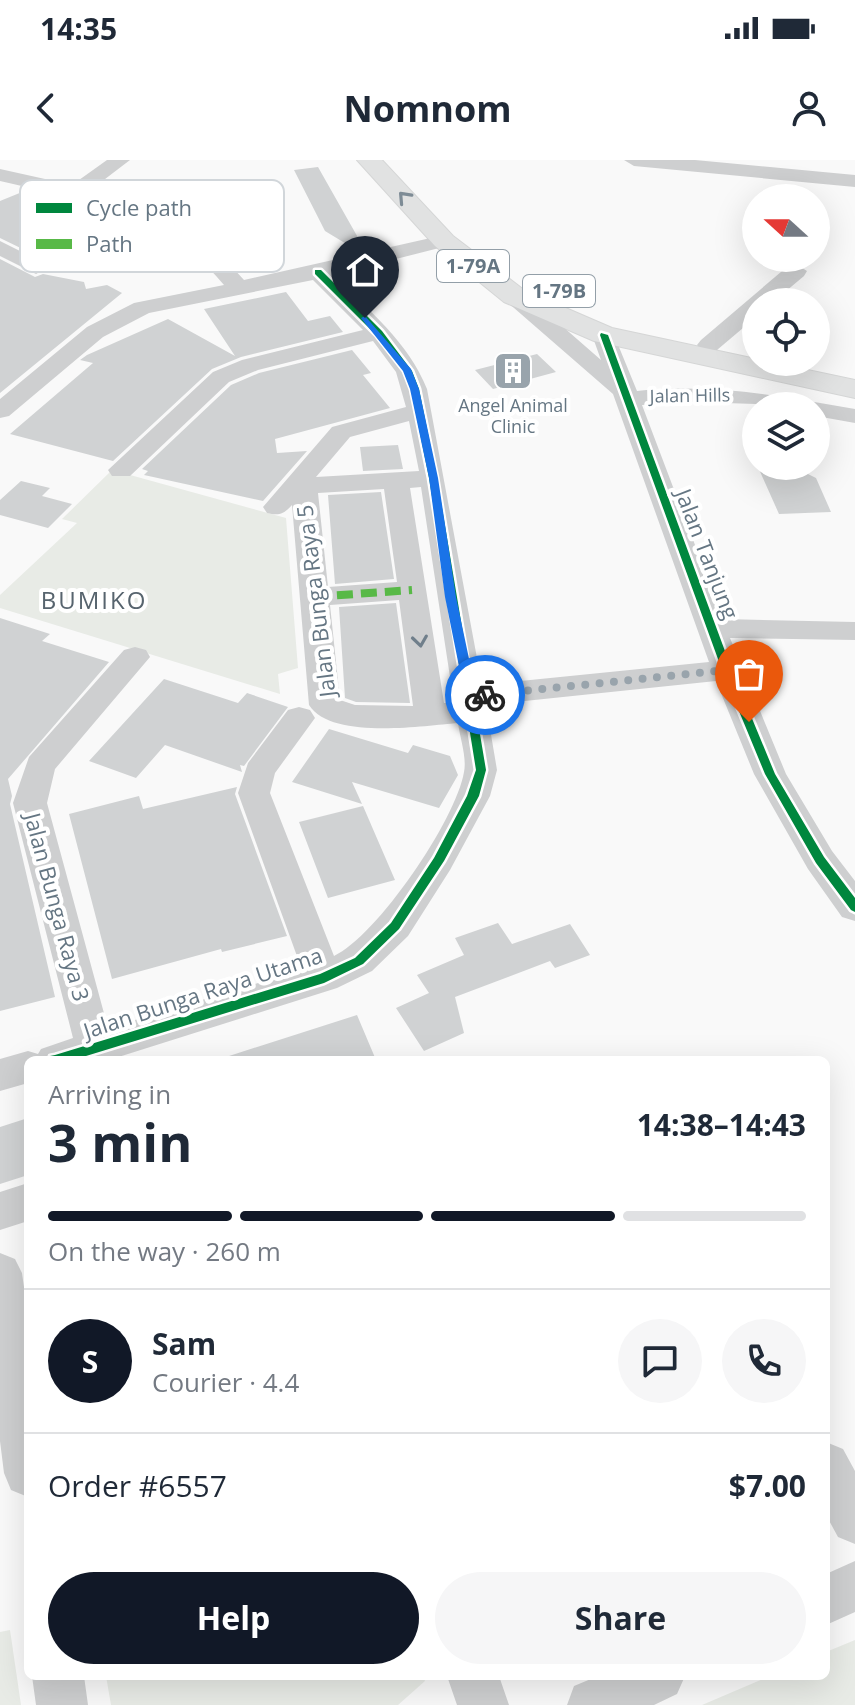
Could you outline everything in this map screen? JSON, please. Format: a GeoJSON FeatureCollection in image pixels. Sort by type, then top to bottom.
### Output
{"type":"FeatureCollection","features":[{"type":"Feature","properties":{"kind":"highway","name":"1-79A"},"geometry":{"type":"LineString","coordinates":[[369,160],[444,241],[514,296],[604,335],[698,350],[855,389]]}},
{"type":"Feature","properties":{"kind":"highway","name":"1-79B"},"geometry":{"type":"LineString","coordinates":[[400,160],[461,224],[512,262]]}},
{"type":"Feature","properties":{"kind":"highway","name":"1-79B"},"geometry":{"type":"LineString","coordinates":[[604,335],[547,284],[698,350],[742,355]]}},
{"type":"Feature","properties":{"kind":"highway"},"geometry":{"type":"LineString","coordinates":[[622,387],[647,357],[698,350]]}},
{"type":"Feature","properties":{"kind":"highway"},"geometry":{"type":"LineString","coordinates":[[830,372],[855,377]]}},
{"type":"Feature","properties":{"kind":"street"},"geometry":{"type":"LineString","coordinates":[[92,180],[120,160]]}},
{"type":"Feature","properties":{"kind":"street"},"geometry":{"type":"LineString","coordinates":[[634,160],[855,181]]}},
{"type":"Feature","properties":{"kind":"street"},"geometry":{"type":"LineString","coordinates":[[0,411],[95,332],[123,316],[169,300],[318,272],[444,241]]}},
{"type":"Feature","properties":{"kind":"street"},"geometry":{"type":"LineString","coordinates":[[0,247],[20,259]]}},
{"type":"Feature","properties":{"kind":"street"},"geometry":{"type":"LineString","coordinates":[[224,272],[238,287]]}},
{"type":"Feature","properties":{"kind":"street","name":"Jalan Bunga Raya Utama"},"geometry":{"type":"LineString","coordinates":[[70,1056],[324,978],[359,961],[395,926],[438,861],[478,785],[481,770],[472,704],[451,597],[433,478],[420,411],[408,371],[379,333],[318,272]]}},
{"type":"Feature","properties":{"kind":"street"},"geometry":{"type":"LineString","coordinates":[[776,288],[795,272]]}},
{"type":"Feature","properties":{"kind":"street","name":"Jalan Tanjung"},"geometry":{"type":"LineString","coordinates":[[514,296],[622,387]]}},
{"type":"Feature","properties":{"kind":"street"},"geometry":{"type":"LineString","coordinates":[[698,350],[742,316]]}},
{"type":"Feature","properties":{"kind":"street"},"geometry":{"type":"LineString","coordinates":[[121,470],[221,377],[250,365],[379,333]]}},
{"type":"Feature","properties":{"kind":"street","name":"Jalan Tanjung"},"geometry":{"type":"LineString","coordinates":[[604,335],[727,670],[770,774],[820,860],[855,907]]}},
{"type":"Feature","properties":{"kind":"street","name":"Jalan Hills"},"geometry":{"type":"LineString","coordinates":[[622,387],[742,395]]}},
{"type":"Feature","properties":{"kind":"street"},"geometry":{"type":"LineString","coordinates":[[276,507],[303,481],[341,432],[420,411]]}},
{"type":"Feature","properties":{"kind":"street"},"geometry":{"type":"LineString","coordinates":[[830,412],[855,416]]}},
{"type":"Feature","properties":{"kind":"street"},"geometry":{"type":"LineString","coordinates":[[303,481],[433,478]]}},
{"type":"Feature","properties":{"kind":"street","name":"Jalan Bunga Raya 5"},"geometry":{"type":"LineString","coordinates":[[303,481],[313,597],[312,712],[365,718],[430,713],[472,704],[727,670]]}},
{"type":"Feature","properties":{"kind":"street"},"geometry":{"type":"LineString","coordinates":[[396,481],[430,713]]}},
{"type":"Feature","properties":{"kind":"street"},"geometry":{"type":"LineString","coordinates":[[313,597],[412,590]]}},
{"type":"Feature","properties":{"kind":"street"},"geometry":{"type":"LineString","coordinates":[[714,628],[855,631]]}},
{"type":"Feature","properties":{"kind":"street","name":"Jalan Bunga Raya 3"},"geometry":{"type":"LineString","coordinates":[[95,1049],[30,803],[40,765],[135,657]]}},
{"type":"Feature","properties":{"kind":"street"},"geometry":{"type":"LineString","coordinates":[[312,712],[259,771],[254,793],[324,978]]}},
{"type":"Feature","properties":{"kind":"street"},"geometry":{"type":"LineString","coordinates":[[0,1075],[24,1068]]}},
{"type":"Feature","properties":{"kind":"street"},"geometry":{"type":"LineString","coordinates":[[0,1211],[24,1203]]}},
{"type":"Feature","properties":{"kind":"street"},"geometry":{"type":"LineString","coordinates":[[0,1273],[24,1444]]}},
{"type":"Feature","properties":{"kind":"street"},"geometry":{"type":"LineString","coordinates":[[830,1473],[855,1520]]}},
{"type":"Feature","properties":{"kind":"street"},"geometry":{"type":"LineString","coordinates":[[830,1598],[855,1586]]}},
{"type":"Feature","properties":{"kind":"street"},"geometry":{"type":"LineString","coordinates":[[59,1680],[62,1705]]}},
{"type":"Feature","properties":{"kind":"street"},"geometry":{"type":"LineString","coordinates":[[474,1680],[483,1705]]}},
{"type":"Feature","properties":{"kind":"street"},"geometry":{"type":"LineString","coordinates":[[593,1705],[650,1680]]}},
{"type":"Feature","properties":{"kind":"shaded area"},"geometry":{"type":"Polygon","coordinates":[[[112,470],[286,518],[298,668],[278,674],[280,694],[0,608],[0,595],[77,523],[62,519],[112,470]]]}},
{"type":"Feature","properties":{"kind":"shaded area"},"geometry":{"type":"Polygon","coordinates":[[[10,1630],[21,1705],[0,1705],[0,1632],[10,1630]]]}},
{"type":"Feature","properties":{"kind":"shaded area"},"geometry":{"type":"Polygon","coordinates":[[[855,1640],[855,1705],[702,1705],[761,1680],[830,1680],[830,1650],[855,1640]]]}},
{"type":"Feature","properties":{"kind":"shaded area"},"geometry":{"type":"Polygon","coordinates":[[[107,1680],[425,1681],[398,1705],[111,1705],[107,1680]]]}},
{"type":"Feature","properties":{"kind":"building"},"geometry":{"type":"Polygon","coordinates":[[[318,167],[365,250],[358,251],[325,231],[294,170],[318,167]]]}},
{"type":"Feature","properties":{"kind":"building"},"geometry":{"type":"Polygon","coordinates":[[[20,193],[20,248],[0,238],[0,201],[20,193]]]}},
{"type":"Feature","properties":{"kind":"building"},"geometry":{"type":"Polygon","coordinates":[[[0,259],[20,272],[35,277],[43,274],[84,282],[86,289],[107,285],[122,293],[0,393],[0,259]]]}},
{"type":"Feature","properties":{"kind":"building"},"geometry":{"type":"Polygon","coordinates":[[[286,292],[308,321],[330,316],[343,332],[241,357],[212,369],[113,461],[10,434],[93,363],[80,360],[87,355],[168,319],[235,356],[204,309],[286,292]]]}},
{"type":"Feature","properties":{"kind":"building"},"geometry":{"type":"Polygon","coordinates":[[[352,350],[371,373],[363,375],[390,408],[275,439],[277,453],[307,451],[263,501],[144,475],[148,471],[142,469],[231,385],[259,373],[352,350]]]}},
{"type":"Feature","properties":{"kind":"building","name":"Angel Animal Clinic"},"geometry":{"type":"Polygon","coordinates":[[[537,354],[556,372],[493,389],[475,370],[537,354]]]}},
{"type":"Feature","properties":{"kind":"building"},"geometry":{"type":"Polygon","coordinates":[[[398,445],[403,469],[363,471],[360,447],[398,445]]]}},
{"type":"Feature","properties":{"kind":"building"},"geometry":{"type":"Polygon","coordinates":[[[764,480],[817,480],[831,512],[779,514],[764,480]]]}},
{"type":"Feature","properties":{"kind":"building"},"geometry":{"type":"Polygon","coordinates":[[[21,481],[50,488],[42,496],[72,504],[48,528],[0,515],[0,500],[21,481]]]}},
{"type":"Feature","properties":{"kind":"building"},"geometry":{"type":"Polygon","coordinates":[[[381,492],[394,579],[335,584],[328,495],[381,492]]]}},
{"type":"Feature","properties":{"kind":"building"},"geometry":{"type":"Polygon","coordinates":[[[396,603],[410,703],[356,702],[345,698],[339,607],[396,603]]]}},
{"type":"Feature","properties":{"kind":"building"},"geometry":{"type":"Polygon","coordinates":[[[0,618],[50,634],[42,641],[109,662],[8,779],[12,796],[10,804],[55,997],[0,1011],[0,618]]]}},
{"type":"Feature","properties":{"kind":"building"},"geometry":{"type":"Polygon","coordinates":[[[164,679],[238,703],[247,693],[288,707],[244,766],[240,765],[242,772],[165,745],[136,778],[89,761],[164,679]]]}},
{"type":"Feature","properties":{"kind":"building"},"geometry":{"type":"Polygon","coordinates":[[[329,729],[408,753],[413,745],[450,756],[458,775],[439,808],[352,782],[362,804],[292,782],[329,729]]]}},
{"type":"Feature","properties":{"kind":"building"},"geometry":{"type":"Polygon","coordinates":[[[237,787],[235,794],[287,936],[222,952],[221,949],[112,979],[69,814],[139,796],[143,809],[237,787]]]}},
{"type":"Feature","properties":{"kind":"building"},"geometry":{"type":"Polygon","coordinates":[[[363,806],[395,880],[328,898],[299,822],[363,806]]]}},
{"type":"Feature","properties":{"kind":"building"},"geometry":{"type":"Polygon","coordinates":[[[498,923],[512,944],[570,924],[590,955],[555,968],[550,961],[455,997],[464,1033],[424,1051],[396,1008],[429,993],[417,975],[464,955],[455,938],[498,923]]]}},
{"type":"Feature","properties":{"kind":"building"},"geometry":{"type":"Polygon","coordinates":[[[357,1015],[374,1056],[229,1056],[357,1015]]]}},
{"type":"Feature","properties":{"kind":"building"},"geometry":{"type":"Polygon","coordinates":[[[24,1119],[24,1176],[0,1184],[0,1127],[24,1119]]]}},
{"type":"Feature","properties":{"kind":"marked path"},"geometry":{"type":"LineString","coordinates":[[313,597],[412,590]]}},
{"type":"Feature","properties":{"kind":"cycle path"},"geometry":{"type":"LineString","coordinates":[[68,1056],[324,978],[359,961],[395,926],[438,861],[473,796],[481,770],[433,478],[415,389],[408,371],[379,333],[318,272]]}},
{"type":"Feature","properties":{"kind":"cycle path"},"geometry":{"type":"LineString","coordinates":[[604,335],[727,670],[770,774],[820,860],[855,907]]}},
{"type":"Feature","properties":{"kind":"way so far"},"geometry":{"type":"LineString","coordinates":[[485,695],[727,670],[749,722]]}},
{"type":"Feature","properties":{"kind":"place","name":"Angel Animal Clinic"},"geometry":{"type":"Point","coordinates":[513,371]}},
{"type":"Feature","properties":{"kind":"district","name":"BUMIKO"},"geometry":{"type":"Point","coordinates":[94,601]}},
{"type":"Feature","properties":{"kind":"route"},"geometry":{"type":"LineString","coordinates":[[365,318],[408,371],[415,389],[471,696],[485,695]]}}]}
